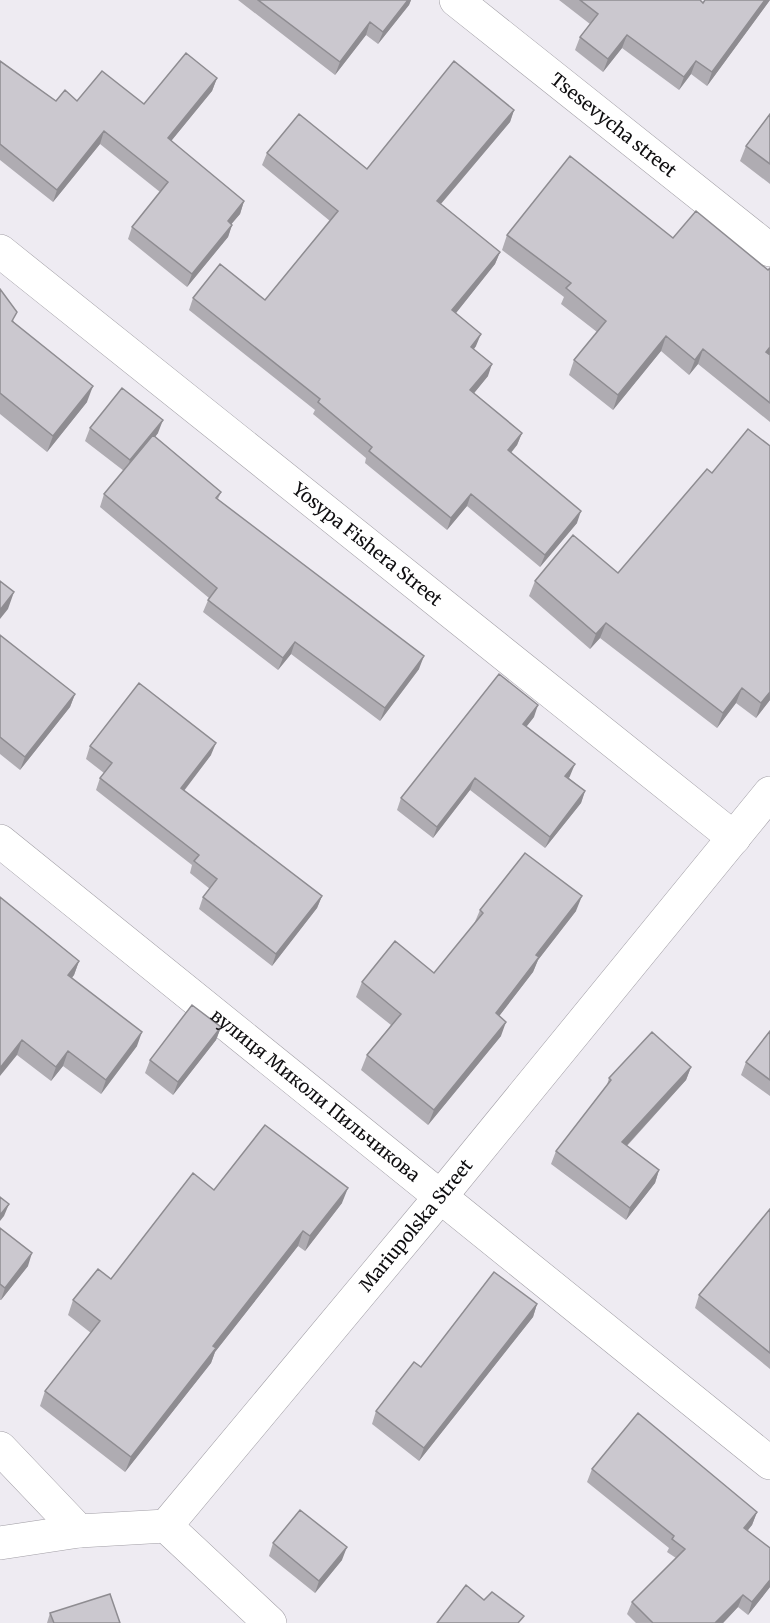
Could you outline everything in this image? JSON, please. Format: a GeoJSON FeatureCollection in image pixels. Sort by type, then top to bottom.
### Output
{"type":"FeatureCollection","features":[{"type":"Feature","properties":{"kind":"street","name":"Tsesevycha street"},"geometry":{"type":"LineString","coordinates":[[456,0],[770,250]]}},
{"type":"Feature","properties":{"kind":"street","name":"Yosypa Fishera Street"},"geometry":{"type":"LineString","coordinates":[[0,251],[734,838]]}},
{"type":"Feature","properties":{"kind":"street","name":"Mariupolska Street"},"geometry":{"type":"LineString","coordinates":[[166,1526],[441,1196],[770,793]]}},
{"type":"Feature","properties":{"kind":"street","name":"вулиця Миколи Пильчикова"},"geometry":{"type":"LineString","coordinates":[[0,841],[770,1463]]}},
{"type":"Feature","properties":{"kind":"street"},"geometry":{"type":"LineString","coordinates":[[0,1448],[79,1532]]}},
{"type":"Feature","properties":{"kind":"street"},"geometry":{"type":"LineString","coordinates":[[0,1543],[79,1532],[166,1526],[270,1623]]}},
{"type":"Feature","properties":{"kind":"building"},"geometry":{"type":"Polygon","coordinates":[[[258,0],[408,0],[383,32],[370,22],[340,62],[258,0]]]}},
{"type":"Feature","properties":{"kind":"building"},"geometry":{"type":"Polygon","coordinates":[[[580,0],[700,0],[703,3],[705,0],[765,0],[712,72],[696,61],[684,77],[627,35],[608,59],[580,37],[598,14],[580,0]]]}},
{"type":"Feature","properties":{"kind":"building"},"geometry":{"type":"Polygon","coordinates":[[[186,53],[217,78],[168,138],[244,201],[228,221],[232,225],[192,274],[132,227],[168,182],[104,131],[57,190],[0,144],[0,61],[56,101],[65,90],[77,101],[102,71],[144,104],[186,53]]]}},
{"type":"Feature","properties":{"kind":"building"},"geometry":{"type":"Polygon","coordinates":[[[454,61],[514,110],[437,201],[500,252],[452,310],[481,334],[471,347],[492,364],[470,390],[522,433],[508,450],[581,511],[545,555],[471,494],[451,518],[369,451],[372,447],[318,402],[320,399],[193,298],[220,264],[265,300],[338,211],[267,153],[299,114],[367,169],[454,61]]]}},
{"type":"Feature","properties":{"kind":"building"},"geometry":{"type":"Polygon","coordinates":[[[770,114],[770,164],[746,146],[770,114]]]}},
{"type":"Feature","properties":{"kind":"building"},"geometry":{"type":"Polygon","coordinates":[[[570,156],[673,238],[696,211],[768,270],[770,268],[770,347],[766,352],[770,355],[770,403],[703,349],[695,360],[666,336],[618,395],[574,360],[606,321],[566,288],[571,283],[507,235],[570,156]]]}},
{"type":"Feature","properties":{"kind":"building"},"geometry":{"type":"Polygon","coordinates":[[[0,289],[17,312],[12,321],[93,386],[53,436],[0,393],[0,289]]]}},
{"type":"Feature","properties":{"kind":"building"},"geometry":{"type":"Polygon","coordinates":[[[122,388],[163,420],[130,460],[90,428],[122,388]]]}},
{"type":"Feature","properties":{"kind":"building"},"geometry":{"type":"Polygon","coordinates":[[[748,429],[770,446],[770,692],[761,703],[742,688],[723,713],[606,623],[596,634],[535,581],[573,535],[618,573],[707,469],[712,473],[748,429]]]}},
{"type":"Feature","properties":{"kind":"building"},"geometry":{"type":"Polygon","coordinates":[[[153,435],[221,492],[216,498],[424,656],[385,708],[295,642],[283,658],[208,600],[217,588],[104,494],[153,435]]]}},
{"type":"Feature","properties":{"kind":"building"},"geometry":{"type":"Polygon","coordinates":[[[0,581],[14,592],[0,610],[0,581]]]}},
{"type":"Feature","properties":{"kind":"building"},"geometry":{"type":"Polygon","coordinates":[[[0,635],[75,694],[25,757],[0,737],[0,635]]]}},
{"type":"Feature","properties":{"kind":"building"},"geometry":{"type":"Polygon","coordinates":[[[499,674],[538,705],[523,724],[575,764],[565,776],[585,791],[550,837],[475,778],[437,827],[401,798],[499,674]]]}},
{"type":"Feature","properties":{"kind":"building"},"geometry":{"type":"Polygon","coordinates":[[[139,683],[216,743],[181,788],[322,896],[276,954],[203,897],[217,879],[194,861],[199,855],[100,778],[112,763],[90,746],[139,683]]]}},
{"type":"Feature","properties":{"kind":"building"},"geometry":{"type":"Polygon","coordinates":[[[525,853],[582,896],[536,955],[539,957],[496,1013],[506,1022],[434,1110],[367,1055],[401,1014],[362,982],[395,941],[434,973],[483,913],[480,910],[525,853]]]}},
{"type":"Feature","properties":{"kind":"building"},"geometry":{"type":"Polygon","coordinates":[[[0,897],[79,961],[68,975],[142,1032],[106,1080],[68,1051],[56,1067],[22,1040],[0,1068],[0,897]]]}},
{"type":"Feature","properties":{"kind":"building"},"geometry":{"type":"Polygon","coordinates":[[[192,1005],[221,1027],[178,1082],[150,1060],[192,1005]]]}},
{"type":"Feature","properties":{"kind":"building"},"geometry":{"type":"Polygon","coordinates":[[[770,1031],[770,1080],[746,1062],[770,1031]]]}},
{"type":"Feature","properties":{"kind":"building"},"geometry":{"type":"Polygon","coordinates":[[[652,1032],[691,1067],[622,1142],[659,1170],[630,1208],[556,1151],[611,1080],[609,1078],[652,1032]]]}},
{"type":"Feature","properties":{"kind":"building"},"geometry":{"type":"Polygon","coordinates":[[[265,1125],[348,1188],[310,1236],[303,1231],[213,1346],[216,1348],[131,1457],[45,1391],[100,1321],[73,1300],[98,1269],[111,1279],[193,1173],[214,1190],[265,1125]]]}},
{"type":"Feature","properties":{"kind":"building"},"geometry":{"type":"Polygon","coordinates":[[[0,1197],[9,1204],[0,1215],[0,1197]]]}},
{"type":"Feature","properties":{"kind":"building"},"geometry":{"type":"Polygon","coordinates":[[[770,1209],[770,1353],[699,1295],[770,1209]]]}},
{"type":"Feature","properties":{"kind":"building"},"geometry":{"type":"Polygon","coordinates":[[[0,1228],[32,1253],[5,1288],[0,1284],[0,1228]]]}},
{"type":"Feature","properties":{"kind":"building"},"geometry":{"type":"Polygon","coordinates":[[[494,1272],[537,1304],[424,1448],[376,1411],[414,1362],[421,1367],[494,1272]]]}},
{"type":"Feature","properties":{"kind":"building"},"geometry":{"type":"Polygon","coordinates":[[[638,1413],[757,1512],[744,1528],[770,1548],[770,1580],[752,1602],[743,1595],[715,1623],[653,1623],[632,1602],[685,1549],[672,1539],[674,1536],[592,1469],[638,1413]]]}},
{"type":"Feature","properties":{"kind":"building"},"geometry":{"type":"Polygon","coordinates":[[[300,1510],[347,1547],[319,1581],[273,1543],[300,1510]]]}},
{"type":"Feature","properties":{"kind":"building"},"geometry":{"type":"Polygon","coordinates":[[[466,1585],[484,1600],[492,1592],[524,1616],[518,1623],[437,1623],[466,1585]]]}},
{"type":"Feature","properties":{"kind":"building"},"geometry":{"type":"Polygon","coordinates":[[[110,1594],[120,1623],[54,1623],[50,1613],[110,1594]]]}}]}
